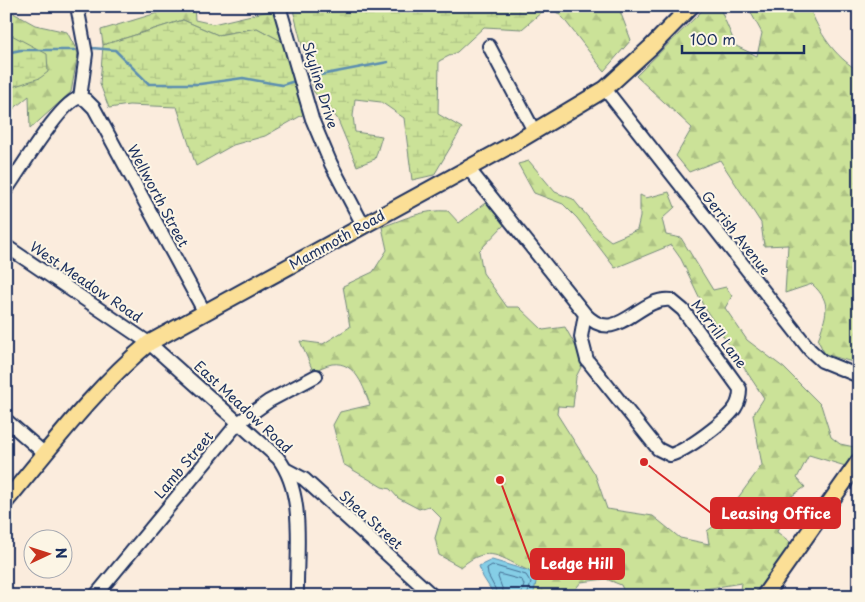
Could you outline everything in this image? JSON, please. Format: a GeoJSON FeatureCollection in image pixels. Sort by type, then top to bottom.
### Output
{"type":"FeatureCollection","features":[{"type":"Feature","properties":{"kind":"main road","name":"Mammoth Road"},"geometry":{"type":"LineString","coordinates":[[6,501],[45,454],[127,363],[149,343],[534,132],[604,89],[646,53],[691,6]]}},
{"type":"Feature","properties":{"kind":"main road"},"geometry":{"type":"LineString","coordinates":[[764,596],[859,462]]}},
{"type":"Feature","properties":{"kind":"street"},"geometry":{"type":"LineString","coordinates":[[6,190],[59,114],[74,98],[80,98],[86,54],[77,6]]}},
{"type":"Feature","properties":{"kind":"street","name":"Skyline Drive"},"geometry":{"type":"LineString","coordinates":[[280,6],[312,119],[363,225]]}},
{"type":"Feature","properties":{"kind":"street"},"geometry":{"type":"LineString","coordinates":[[489,46],[534,132]]}},
{"type":"Feature","properties":{"kind":"street","name":"Gerrish Avenue"},"geometry":{"type":"LineString","coordinates":[[604,89],[810,350],[822,361],[859,376]]}},
{"type":"Feature","properties":{"kind":"street","name":"Wellworth Street"},"geometry":{"type":"LineString","coordinates":[[80,98],[86,100],[94,108],[205,313]]}},
{"type":"Feature","properties":{"kind":"street","name":"Merrill Lane"},"geometry":{"type":"LineString","coordinates":[[468,168],[585,314],[599,324],[609,326],[619,323],[652,304],[671,300],[684,310],[740,389],[738,404],[729,415],[682,450],[670,454],[664,452],[652,443],[587,360],[581,337],[585,314]]}},
{"type":"Feature","properties":{"kind":"street","name":"West Meadow Road"},"geometry":{"type":"LineString","coordinates":[[6,246],[149,343]]}},
{"type":"Feature","properties":{"kind":"street","name":"East Meadow Road"},"geometry":{"type":"LineString","coordinates":[[149,343],[220,404],[238,423],[278,458],[287,470],[297,521],[297,596]]}},
{"type":"Feature","properties":{"kind":"street","name":"Lamb Street"},"geometry":{"type":"LineString","coordinates":[[95,596],[238,423],[268,401],[316,376]]}},
{"type":"Feature","properties":{"kind":"street"},"geometry":{"type":"LineString","coordinates":[[6,420],[45,454]]}},
{"type":"Feature","properties":{"kind":"street","name":"Shea Street"},"geometry":{"type":"LineString","coordinates":[[287,470],[304,479],[433,596]]}},
{"type":"Feature","properties":{"kind":"green space"},"geometry":{"type":"Polygon","coordinates":[[[167,6],[194,6],[195,20],[213,24],[277,9],[285,43],[257,28],[218,35],[183,20],[103,45],[101,30],[167,10],[167,6]]]}},
{"type":"Feature","properties":{"kind":"green space"},"geometry":{"type":"Polygon","coordinates":[[[292,6],[386,6],[396,13],[451,6],[490,6],[491,8],[493,6],[549,6],[522,29],[484,27],[457,52],[439,61],[438,114],[462,128],[434,175],[412,180],[404,118],[381,102],[355,99],[353,116],[355,132],[382,136],[375,159],[357,166],[337,118],[314,92],[292,6]]]}},
{"type":"Feature","properties":{"kind":"green space"},"geometry":{"type":"Polygon","coordinates":[[[386,6],[451,6],[396,13],[386,6]]]}},
{"type":"Feature","properties":{"kind":"green space"},"geometry":{"type":"Polygon","coordinates":[[[550,6],[618,6],[631,40],[604,71],[563,18],[550,6]]]}},
{"type":"Feature","properties":{"kind":"green space"},"geometry":{"type":"Polygon","coordinates":[[[707,6],[719,6],[736,46],[757,56],[762,33],[751,13],[761,6],[809,6],[828,43],[842,58],[859,71],[859,364],[825,354],[818,341],[826,310],[819,291],[812,284],[785,293],[788,245],[764,246],[761,223],[720,160],[689,172],[676,156],[692,128],[636,76],[707,6]]]}},
{"type":"Feature","properties":{"kind":"green space"},"geometry":{"type":"Polygon","coordinates":[[[6,9],[35,25],[67,32],[78,53],[71,92],[30,129],[29,96],[6,115],[6,9]]]}},
{"type":"Feature","properties":{"kind":"green space"},"geometry":{"type":"Polygon","coordinates":[[[183,20],[218,35],[257,28],[285,43],[306,113],[265,136],[233,145],[196,166],[177,107],[129,105],[109,108],[100,84],[103,45],[183,20]]]}},
{"type":"Feature","properties":{"kind":"green space"},"geometry":{"type":"Polygon","coordinates":[[[6,32],[47,54],[48,72],[40,78],[6,89],[6,32]]]}},
{"type":"Feature","properties":{"kind":"green space"},"geometry":{"type":"Polygon","coordinates":[[[529,161],[555,192],[573,199],[602,234],[611,241],[637,230],[640,217],[640,195],[646,198],[669,192],[675,207],[662,219],[666,235],[681,238],[713,290],[726,287],[732,296],[725,308],[747,340],[784,368],[821,405],[831,437],[840,444],[859,448],[859,455],[852,468],[809,455],[797,478],[805,487],[789,498],[777,532],[794,545],[755,596],[739,596],[741,583],[681,593],[680,596],[626,596],[621,585],[606,579],[581,582],[570,596],[530,596],[534,592],[529,571],[495,555],[487,554],[480,556],[461,567],[439,555],[435,538],[441,518],[429,506],[419,509],[398,498],[390,489],[382,487],[343,464],[333,425],[340,412],[370,405],[362,384],[353,371],[340,364],[332,364],[313,371],[300,341],[323,344],[350,327],[343,286],[373,272],[387,250],[382,227],[414,215],[439,211],[448,211],[459,223],[489,200],[505,224],[479,251],[483,273],[507,307],[519,307],[543,330],[565,327],[584,361],[576,377],[573,407],[558,406],[557,414],[595,474],[607,509],[653,516],[680,538],[709,544],[707,531],[721,521],[762,465],[753,415],[764,398],[704,307],[681,259],[671,245],[615,268],[577,218],[563,204],[534,193],[518,164],[529,161]]]}},
{"type":"Feature","properties":{"kind":"water"},"geometry":{"type":"Polygon","coordinates":[[[492,560],[529,571],[536,582],[534,592],[530,596],[495,596],[483,577],[479,566],[492,560]]]}},
{"type":"Feature","properties":{"kind":"waterway"},"geometry":{"type":"LineString","coordinates":[[92,48],[115,50],[149,84],[200,84],[243,78],[282,85],[295,81]]}},
{"type":"Feature","properties":{"kind":"waterway"},"geometry":{"type":"LineString","coordinates":[[6,53],[21,50],[74,50]]}},
{"type":"Feature","properties":{"kind":"waterway"},"geometry":{"type":"LineString","coordinates":[[310,77],[388,62]]}},
{"type":"Feature","properties":{"kind":"place","name":"Leasing Office"},"geometry":{"type":"Point","coordinates":[644,462]}},
{"type":"Feature","properties":{"kind":"place","name":"Ledge Hill"},"geometry":{"type":"Point","coordinates":[500,480]}}]}
